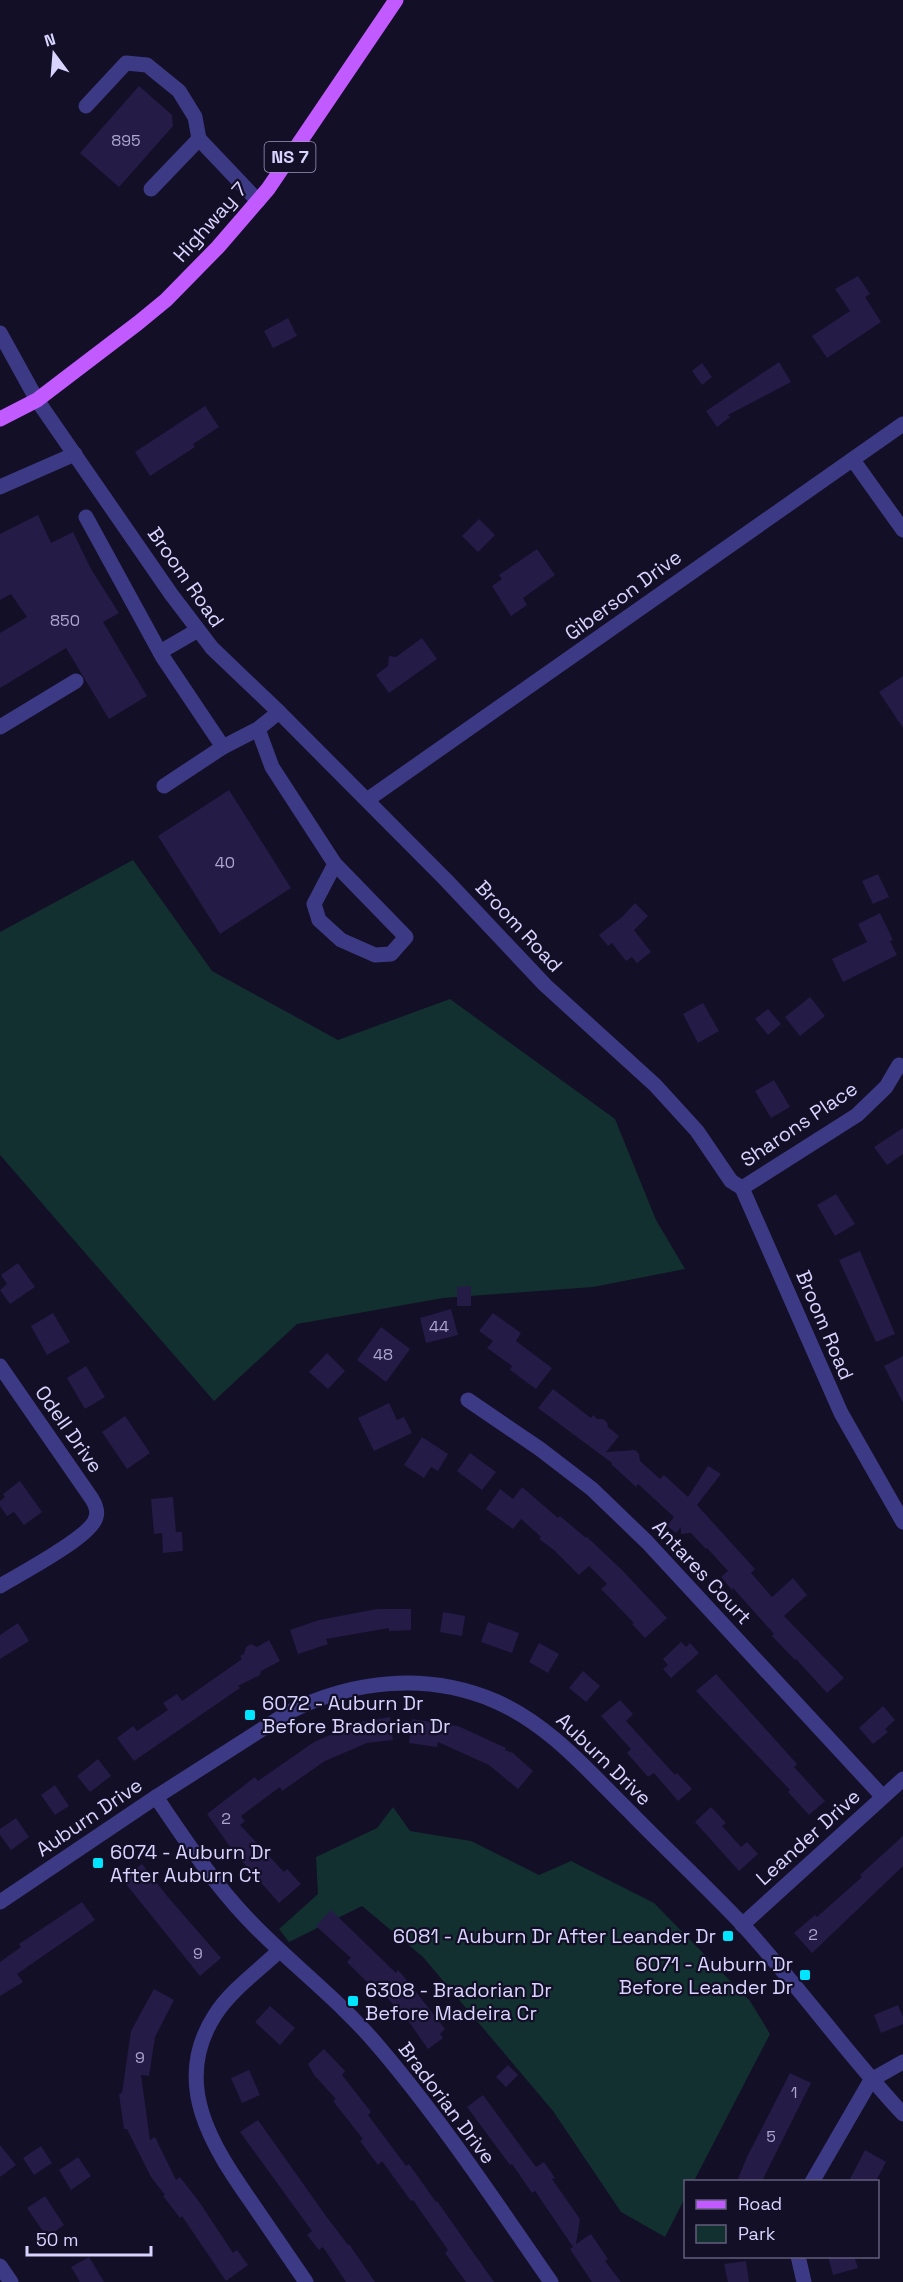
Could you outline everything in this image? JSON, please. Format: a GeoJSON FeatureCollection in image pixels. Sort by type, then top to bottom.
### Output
{"type":"FeatureCollection","features":[{"type":"Feature","properties":{"kind":"main road","name":"Highway 7"},"geometry":{"type":"LineString","coordinates":[[0,419],[37,400],[166,300],[218,247],[258,201],[396,0]]}},
{"type":"Feature","properties":{"kind":"street"},"geometry":{"type":"LineString","coordinates":[[86,106],[126,63],[147,66],[179,91],[195,117],[199,139],[258,201]]}},
{"type":"Feature","properties":{"kind":"street"},"geometry":{"type":"LineString","coordinates":[[151,189],[199,139]]}},
{"type":"Feature","properties":{"kind":"street","name":"Broom Road"},"geometry":{"type":"LineString","coordinates":[[0,333],[37,400],[212,648],[446,880],[545,985],[656,1085],[697,1131],[731,1181],[742,1188],[841,1413],[903,1522]]}},
{"type":"Feature","properties":{"kind":"street","name":"Giberson Drive"},"geometry":{"type":"LineString","coordinates":[[367,801],[903,424]]}},
{"type":"Feature","properties":{"kind":"street"},"geometry":{"type":"LineString","coordinates":[[0,487],[75,454]]}},
{"type":"Feature","properties":{"kind":"street"},"geometry":{"type":"LineString","coordinates":[[853,460],[903,530]]}},
{"type":"Feature","properties":{"kind":"street"},"geometry":{"type":"LineString","coordinates":[[86,517],[160,652],[223,747]]}},
{"type":"Feature","properties":{"kind":"street"},"geometry":{"type":"LineString","coordinates":[[160,652],[198,630]]}},
{"type":"Feature","properties":{"kind":"street"},"geometry":{"type":"LineString","coordinates":[[0,727],[76,681]]}},
{"type":"Feature","properties":{"kind":"street"},"geometry":{"type":"LineString","coordinates":[[164,786],[223,747],[258,729],[279,712]]}},
{"type":"Feature","properties":{"kind":"street"},"geometry":{"type":"LineString","coordinates":[[258,729],[272,767],[335,864],[406,937],[391,954],[375,956],[358,948],[341,939],[319,920],[314,904],[335,864]]}},
{"type":"Feature","properties":{"kind":"street","name":"Sharons Place"},"geometry":{"type":"LineString","coordinates":[[742,1188],[857,1115],[886,1087],[899,1065]]}},
{"type":"Feature","properties":{"kind":"street","name":"Odell Drive"},"geometry":{"type":"LineString","coordinates":[[0,1366],[96,1507],[96,1517],[86,1533],[0,1586]]}},
{"type":"Feature","properties":{"kind":"street","name":"Antares Court"},"geometry":{"type":"LineString","coordinates":[[468,1400],[540,1449],[592,1489],[647,1542],[883,1797]]}},
{"type":"Feature","properties":{"kind":"street","name":"Auburn Drive"},"geometry":{"type":"LineString","coordinates":[[0,1902],[156,1797],[289,1712],[323,1696],[347,1689],[384,1683],[414,1683],[458,1689],[505,1706],[547,1731],[742,1925],[903,2114]]}},
{"type":"Feature","properties":{"kind":"street","name":"Leander Drive"},"geometry":{"type":"LineString","coordinates":[[742,1925],[903,1779]]}},
{"type":"Feature","properties":{"kind":"street","name":"Bradorian Drive"},"geometry":{"type":"LineString","coordinates":[[156,1797],[206,1869],[244,1916],[279,1951],[331,1996],[385,2053],[417,2093],[551,2282]]}},
{"type":"Feature","properties":{"kind":"street"},"geometry":{"type":"LineString","coordinates":[[279,1951],[227,1999],[215,2015],[198,2054],[196,2089],[205,2124],[220,2155],[306,2282]]}},
{"type":"Feature","properties":{"kind":"street"},"geometry":{"type":"LineString","coordinates":[[813,2180],[872,2080],[903,2062]]}},
{"type":"Feature","properties":{"kind":"street"},"geometry":{"type":"LineString","coordinates":[[798,2258],[804,2282]]}},
{"type":"Feature","properties":{"kind":"street"},"geometry":{"type":"LineString","coordinates":[[0,2266],[11,2282]]}},
{"type":"Feature","properties":{"kind":"green space"},"geometry":{"type":"Polygon","coordinates":[[[133,860],[212,971],[338,1040],[450,999],[615,1119],[656,1220],[685,1269],[593,1287],[443,1298],[297,1324],[214,1401],[0,1155],[0,932],[133,860]]]}},
{"type":"Feature","properties":{"kind":"green space"},"geometry":{"type":"Polygon","coordinates":[[[393,1807],[410,1831],[471,1841],[539,1875],[571,1861],[654,1903],[750,2001],[770,2034],[695,2180],[684,2180],[684,2200],[665,2237],[621,2212],[553,2111],[423,1957],[362,1906],[289,1942],[279,1929],[318,1894],[316,1857],[377,1828],[393,1807]]]}},
{"type":"Feature","properties":{"kind":"building"},"geometry":{"type":"Polygon","coordinates":[[[139,86],[172,115],[173,126],[119,187],[80,153],[139,86]]]}},
{"type":"Feature","properties":{"kind":"building"},"geometry":{"type":"Polygon","coordinates":[[[858,276],[870,294],[865,297],[881,322],[827,358],[812,336],[850,311],[835,289],[858,276]]]}},
{"type":"Feature","properties":{"kind":"building"},"geometry":{"type":"Polygon","coordinates":[[[288,318],[297,336],[273,348],[264,331],[288,318]]]}},
{"type":"Feature","properties":{"kind":"building"},"geometry":{"type":"Polygon","coordinates":[[[779,362],[791,382],[728,415],[730,417],[717,427],[706,411],[779,362]]]}},
{"type":"Feature","properties":{"kind":"building"},"geometry":{"type":"Polygon","coordinates":[[[702,363],[712,377],[702,385],[692,371],[702,363]]]}},
{"type":"Feature","properties":{"kind":"building"},"geometry":{"type":"Polygon","coordinates":[[[205,406],[219,427],[193,444],[195,447],[150,476],[135,452],[205,406]]]}},
{"type":"Feature","properties":{"kind":"building"},"geometry":{"type":"Polygon","coordinates":[[[38,515],[51,543],[73,532],[91,569],[119,613],[103,622],[147,696],[109,719],[66,648],[0,688],[0,633],[27,617],[11,594],[0,600],[0,534],[38,515]]]}},
{"type":"Feature","properties":{"kind":"building"},"geometry":{"type":"Polygon","coordinates":[[[479,519],[495,535],[478,552],[462,536],[479,519]]]}},
{"type":"Feature","properties":{"kind":"building"},"geometry":{"type":"Polygon","coordinates":[[[537,549],[555,575],[523,598],[527,605],[511,616],[492,586],[502,579],[499,575],[537,549]]]}},
{"type":"Feature","properties":{"kind":"building"},"geometry":{"type":"Polygon","coordinates":[[[422,638],[437,659],[389,693],[376,675],[388,666],[389,656],[396,657],[422,638]]]}},
{"type":"Feature","properties":{"kind":"building"},"geometry":{"type":"Polygon","coordinates":[[[903,676],[903,728],[879,692],[903,676]]]}},
{"type":"Feature","properties":{"kind":"building"},"geometry":{"type":"Polygon","coordinates":[[[229,790],[291,888],[220,934],[158,836],[229,790]]]}},
{"type":"Feature","properties":{"kind":"building"},"geometry":{"type":"Polygon","coordinates":[[[878,874],[889,897],[873,904],[862,881],[878,874]]]}},
{"type":"Feature","properties":{"kind":"building"},"geometry":{"type":"Polygon","coordinates":[[[635,903],[648,916],[634,930],[651,952],[637,963],[632,957],[626,961],[612,943],[608,946],[599,935],[622,917],[635,903]]]}},
{"type":"Feature","properties":{"kind":"building"},"geometry":{"type":"Polygon","coordinates":[[[880,913],[893,940],[890,941],[897,955],[843,982],[832,959],[867,942],[858,924],[880,913]]]}},
{"type":"Feature","properties":{"kind":"building"},"geometry":{"type":"Polygon","coordinates":[[[810,997],[825,1016],[800,1036],[785,1017],[810,997]]]}},
{"type":"Feature","properties":{"kind":"building"},"geometry":{"type":"Polygon","coordinates":[[[703,1003],[719,1031],[698,1043],[683,1014],[703,1003]]]}},
{"type":"Feature","properties":{"kind":"building"},"geometry":{"type":"Polygon","coordinates":[[[768,1009],[781,1024],[768,1035],[755,1019],[768,1009]]]}},
{"type":"Feature","properties":{"kind":"building"},"geometry":{"type":"Polygon","coordinates":[[[774,1080],[790,1107],[771,1118],[755,1091],[774,1080]]]}},
{"type":"Feature","properties":{"kind":"building"},"geometry":{"type":"Polygon","coordinates":[[[903,1128],[903,1154],[887,1165],[874,1147],[903,1128]]]}},
{"type":"Feature","properties":{"kind":"building"},"geometry":{"type":"Polygon","coordinates":[[[836,1194],[855,1224],[835,1236],[817,1205],[836,1194]]]}},
{"type":"Feature","properties":{"kind":"building"},"geometry":{"type":"Polygon","coordinates":[[[860,1251],[895,1334],[876,1342],[839,1260],[860,1251]]]}},
{"type":"Feature","properties":{"kind":"building"},"geometry":{"type":"Polygon","coordinates":[[[18,1263],[35,1287],[10,1304],[0,1290],[7,1284],[1,1275],[18,1263]]]}},
{"type":"Feature","properties":{"kind":"building"},"geometry":{"type":"Polygon","coordinates":[[[471,1286],[471,1306],[457,1306],[457,1287],[471,1286]]]}},
{"type":"Feature","properties":{"kind":"building"},"geometry":{"type":"Polygon","coordinates":[[[451,1309],[458,1335],[426,1343],[420,1318],[451,1309]]]}},
{"type":"Feature","properties":{"kind":"building"},"geometry":{"type":"Polygon","coordinates":[[[53,1313],[70,1342],[47,1355],[31,1326],[53,1313]]]}},
{"type":"Feature","properties":{"kind":"building"},"geometry":{"type":"Polygon","coordinates":[[[493,1313],[521,1333],[516,1341],[552,1368],[536,1389],[510,1370],[512,1366],[487,1348],[493,1341],[479,1331],[493,1313]]]}},
{"type":"Feature","properties":{"kind":"building"},"geometry":{"type":"Polygon","coordinates":[[[381,1327],[410,1349],[386,1382],[357,1360],[381,1327]]]}},
{"type":"Feature","properties":{"kind":"building"},"geometry":{"type":"Polygon","coordinates":[[[327,1353],[345,1371],[328,1389],[309,1372],[327,1353]]]}},
{"type":"Feature","properties":{"kind":"building"},"geometry":{"type":"Polygon","coordinates":[[[903,1356],[903,1403],[884,1366],[903,1356]]]}},
{"type":"Feature","properties":{"kind":"building"},"geometry":{"type":"Polygon","coordinates":[[[86,1366],[105,1397],[85,1409],[67,1378],[86,1366]]]}},
{"type":"Feature","properties":{"kind":"building"},"geometry":{"type":"Polygon","coordinates":[[[553,1389],[591,1418],[593,1415],[597,1419],[603,1419],[607,1422],[608,1427],[619,1436],[606,1452],[635,1450],[639,1454],[640,1461],[660,1479],[664,1475],[688,1497],[708,1466],[721,1474],[697,1505],[755,1569],[751,1573],[772,1597],[793,1578],[807,1595],[784,1616],[844,1678],[827,1693],[772,1636],[774,1634],[721,1577],[728,1571],[707,1548],[691,1533],[681,1534],[681,1527],[676,1533],[667,1526],[674,1517],[638,1484],[636,1487],[612,1463],[538,1408],[553,1389]]]}},
{"type":"Feature","properties":{"kind":"building"},"geometry":{"type":"Polygon","coordinates":[[[389,1403],[397,1420],[404,1417],[412,1433],[374,1451],[358,1418],[389,1403]]]}},
{"type":"Feature","properties":{"kind":"building"},"geometry":{"type":"Polygon","coordinates":[[[125,1416],[150,1453],[127,1469],[102,1432],[125,1416]]]}},
{"type":"Feature","properties":{"kind":"building"},"geometry":{"type":"Polygon","coordinates":[[[422,1437],[448,1454],[438,1471],[431,1467],[424,1478],[404,1465],[422,1437]]]}},
{"type":"Feature","properties":{"kind":"building"},"geometry":{"type":"Polygon","coordinates":[[[470,1453],[496,1472],[482,1490],[457,1471],[470,1453]]]}},
{"type":"Feature","properties":{"kind":"building"},"geometry":{"type":"Polygon","coordinates":[[[20,1481],[42,1512],[24,1525],[14,1512],[7,1516],[0,1506],[0,1501],[5,1497],[3,1494],[20,1481]]]}},
{"type":"Feature","properties":{"kind":"building"},"geometry":{"type":"Polygon","coordinates":[[[522,1487],[558,1518],[560,1516],[587,1537],[667,1618],[645,1638],[632,1624],[634,1623],[601,1589],[607,1584],[589,1566],[579,1575],[539,1539],[541,1537],[521,1519],[513,1529],[486,1509],[500,1489],[513,1499],[522,1487]]]}},
{"type":"Feature","properties":{"kind":"building"},"geometry":{"type":"Polygon","coordinates":[[[173,1497],[176,1532],[182,1532],[183,1551],[163,1553],[162,1533],[154,1534],[151,1499],[173,1497]]]}},
{"type":"Feature","properties":{"kind":"building"},"geometry":{"type":"Polygon","coordinates":[[[377,1609],[411,1609],[411,1630],[389,1631],[389,1628],[326,1639],[328,1644],[298,1654],[290,1630],[319,1620],[377,1609]]]}},
{"type":"Feature","properties":{"kind":"building"},"geometry":{"type":"Polygon","coordinates":[[[443,1612],[465,1616],[462,1636],[440,1632],[443,1612]]]}},
{"type":"Feature","properties":{"kind":"building"},"geometry":{"type":"Polygon","coordinates":[[[488,1622],[519,1633],[512,1653],[481,1642],[488,1622]]]}},
{"type":"Feature","properties":{"kind":"building"},"geometry":{"type":"Polygon","coordinates":[[[18,1623],[29,1641],[0,1659],[0,1635],[18,1623]]]}},
{"type":"Feature","properties":{"kind":"building"},"geometry":{"type":"Polygon","coordinates":[[[269,1640],[280,1661],[261,1671],[260,1675],[238,1686],[240,1688],[134,1761],[117,1738],[133,1726],[137,1731],[168,1710],[163,1703],[177,1694],[182,1701],[242,1659],[240,1656],[244,1654],[246,1647],[251,1644],[257,1647],[269,1640]]]}},
{"type":"Feature","properties":{"kind":"building"},"geometry":{"type":"Polygon","coordinates":[[[681,1642],[686,1647],[690,1643],[699,1653],[671,1678],[663,1669],[668,1665],[663,1659],[681,1642]]]}},
{"type":"Feature","properties":{"kind":"building"},"geometry":{"type":"Polygon","coordinates":[[[539,1643],[559,1654],[548,1673],[529,1662],[539,1643]]]}},
{"type":"Feature","properties":{"kind":"building"},"geometry":{"type":"Polygon","coordinates":[[[583,1671],[600,1686],[586,1702],[569,1688],[583,1671]]]}},
{"type":"Feature","properties":{"kind":"building"},"geometry":{"type":"Polygon","coordinates":[[[716,1674],[797,1764],[794,1767],[825,1801],[809,1815],[788,1792],[790,1790],[696,1691],[716,1674]]]}},
{"type":"Feature","properties":{"kind":"building"},"geometry":{"type":"Polygon","coordinates":[[[620,1700],[633,1714],[626,1721],[675,1775],[677,1773],[692,1789],[678,1801],[654,1773],[648,1777],[627,1753],[631,1749],[601,1716],[620,1700]]]}},
{"type":"Feature","properties":{"kind":"building"},"geometry":{"type":"Polygon","coordinates":[[[883,1706],[895,1720],[885,1729],[888,1732],[873,1744],[859,1728],[883,1706]]]}},
{"type":"Feature","properties":{"kind":"building"},"geometry":{"type":"Polygon","coordinates":[[[390,1717],[393,1740],[367,1743],[325,1761],[282,1791],[280,1787],[241,1816],[245,1821],[240,1825],[284,1872],[287,1869],[301,1884],[279,1903],[233,1851],[207,1814],[255,1777],[258,1781],[314,1742],[359,1722],[390,1717]]]}},
{"type":"Feature","properties":{"kind":"building"},"geometry":{"type":"Polygon","coordinates":[[[412,1719],[458,1726],[506,1748],[505,1750],[513,1753],[533,1771],[518,1789],[489,1765],[438,1742],[437,1747],[409,1743],[412,1719]]]}},
{"type":"Feature","properties":{"kind":"building"},"geometry":{"type":"Polygon","coordinates":[[[98,1759],[111,1776],[90,1792],[77,1776],[98,1759]]]}},
{"type":"Feature","properties":{"kind":"building"},"geometry":{"type":"Polygon","coordinates":[[[55,1785],[69,1806],[55,1815],[41,1795],[55,1785]]]}},
{"type":"Feature","properties":{"kind":"building"},"geometry":{"type":"Polygon","coordinates":[[[711,1807],[726,1823],[722,1826],[741,1847],[747,1842],[758,1854],[739,1871],[695,1822],[711,1807]]]}},
{"type":"Feature","properties":{"kind":"building"},"geometry":{"type":"Polygon","coordinates":[[[16,1818],[29,1837],[11,1850],[0,1835],[0,1829],[16,1818]]]}},
{"type":"Feature","properties":{"kind":"building"},"geometry":{"type":"Polygon","coordinates":[[[903,1836],[903,1866],[812,1953],[794,1933],[815,1915],[817,1917],[862,1877],[860,1875],[903,1836]]]}},
{"type":"Feature","properties":{"kind":"building"},"geometry":{"type":"Polygon","coordinates":[[[142,1864],[221,1958],[200,1976],[122,1879],[142,1864]]]}},
{"type":"Feature","properties":{"kind":"building"},"geometry":{"type":"Polygon","coordinates":[[[82,1902],[95,1920],[17,1974],[23,1982],[0,1996],[0,1962],[21,1947],[19,1944],[82,1902]]]}},
{"type":"Feature","properties":{"kind":"building"},"geometry":{"type":"Polygon","coordinates":[[[331,1910],[396,1973],[398,1970],[405,1978],[445,2029],[440,2034],[443,2038],[428,2049],[409,2022],[371,1980],[368,1983],[347,1962],[351,1958],[316,1926],[331,1910]]]}},
{"type":"Feature","properties":{"kind":"building"},"geometry":{"type":"Polygon","coordinates":[[[154,1989],[174,2000],[155,2037],[149,2076],[141,2075],[150,2140],[155,2137],[176,2180],[180,2177],[233,2253],[237,2250],[248,2265],[226,2281],[182,2216],[180,2218],[163,2196],[165,2195],[151,2177],[127,2129],[124,2129],[119,2094],[122,2093],[131,2031],[154,1989]]]}},
{"type":"Feature","properties":{"kind":"building"},"geometry":{"type":"Polygon","coordinates":[[[898,2005],[903,2024],[881,2033],[874,2015],[898,2005]]]}},
{"type":"Feature","properties":{"kind":"building"},"geometry":{"type":"Polygon","coordinates":[[[270,2006],[295,2028],[280,2045],[255,2022],[270,2006]]]}},
{"type":"Feature","properties":{"kind":"building"},"geometry":{"type":"Polygon","coordinates":[[[324,2049],[345,2071],[342,2075],[371,2112],[368,2115],[406,2166],[409,2164],[437,2201],[494,2282],[466,2282],[445,2253],[448,2250],[413,2200],[411,2201],[382,2161],[378,2165],[360,2141],[363,2139],[333,2101],[336,2099],[314,2075],[308,2064],[324,2049]]]}},
{"type":"Feature","properties":{"kind":"building"},"geometry":{"type":"Polygon","coordinates":[[[508,2065],[518,2075],[506,2087],[496,2077],[508,2065]]]}},
{"type":"Feature","properties":{"kind":"building"},"geometry":{"type":"Polygon","coordinates":[[[249,2070],[260,2095],[242,2103],[231,2078],[249,2070]]]}},
{"type":"Feature","properties":{"kind":"building"},"geometry":{"type":"Polygon","coordinates":[[[790,2073],[811,2083],[762,2180],[737,2180],[790,2073]]]}},
{"type":"Feature","properties":{"kind":"building"},"geometry":{"type":"Polygon","coordinates":[[[483,2095],[536,2167],[544,2162],[555,2178],[552,2179],[580,2219],[576,2244],[591,2234],[608,2259],[605,2261],[621,2282],[592,2282],[570,2249],[573,2247],[535,2191],[532,2193],[467,2107],[483,2095]]]}},
{"type":"Feature","properties":{"kind":"building"},"geometry":{"type":"Polygon","coordinates":[[[258,2120],[375,2282],[346,2282],[323,2247],[319,2250],[307,2235],[312,2231],[240,2132],[258,2120]]]}},
{"type":"Feature","properties":{"kind":"building"},"geometry":{"type":"Polygon","coordinates":[[[0,2145],[16,2165],[0,2177],[0,2145]]]}},
{"type":"Feature","properties":{"kind":"building"},"geometry":{"type":"Polygon","coordinates":[[[41,2146],[52,2163],[34,2175],[23,2158],[41,2146]]]}},
{"type":"Feature","properties":{"kind":"building"},"geometry":{"type":"Polygon","coordinates":[[[865,2150],[886,2162],[877,2180],[850,2180],[865,2150]]]}},
{"type":"Feature","properties":{"kind":"building"},"geometry":{"type":"Polygon","coordinates":[[[78,2157],[91,2176],[71,2190],[59,2170],[78,2157]]]}},
{"type":"Feature","properties":{"kind":"building"},"geometry":{"type":"Polygon","coordinates":[[[45,2196],[64,2225],[47,2237],[27,2208],[45,2196]]]}},
{"type":"Feature","properties":{"kind":"building"},"geometry":{"type":"Polygon","coordinates":[[[89,2257],[104,2282],[80,2282],[71,2267],[89,2257]]]}},
{"type":"Feature","properties":{"kind":"building"},"geometry":{"type":"Polygon","coordinates":[[[829,2258],[855,2258],[858,2268],[833,2275],[829,2258]]]}},
{"type":"Feature","properties":{"kind":"building"},"geometry":{"type":"Polygon","coordinates":[[[746,2261],[749,2282],[728,2282],[724,2264],[746,2261]]]}},
{"type":"Feature","properties":{"kind":"place","name":"6072 - Auburn Dr Before Bradorian Dr"},"geometry":{"type":"Point","coordinates":[250,1715]}},
{"type":"Feature","properties":{"kind":"place","name":"6074 - Auburn Dr After Auburn Ct"},"geometry":{"type":"Point","coordinates":[98,1863]}},
{"type":"Feature","properties":{"kind":"place","name":"6081 - Auburn Dr After Leander Dr"},"geometry":{"type":"Point","coordinates":[728,1936]}},
{"type":"Feature","properties":{"kind":"place","name":"6071 - Auburn Dr Before Leander Dr"},"geometry":{"type":"Point","coordinates":[805,1975]}},
{"type":"Feature","properties":{"kind":"place","name":"6308 - Bradorian Dr Before Madeira Cr"},"geometry":{"type":"Point","coordinates":[353,2001]}}]}
